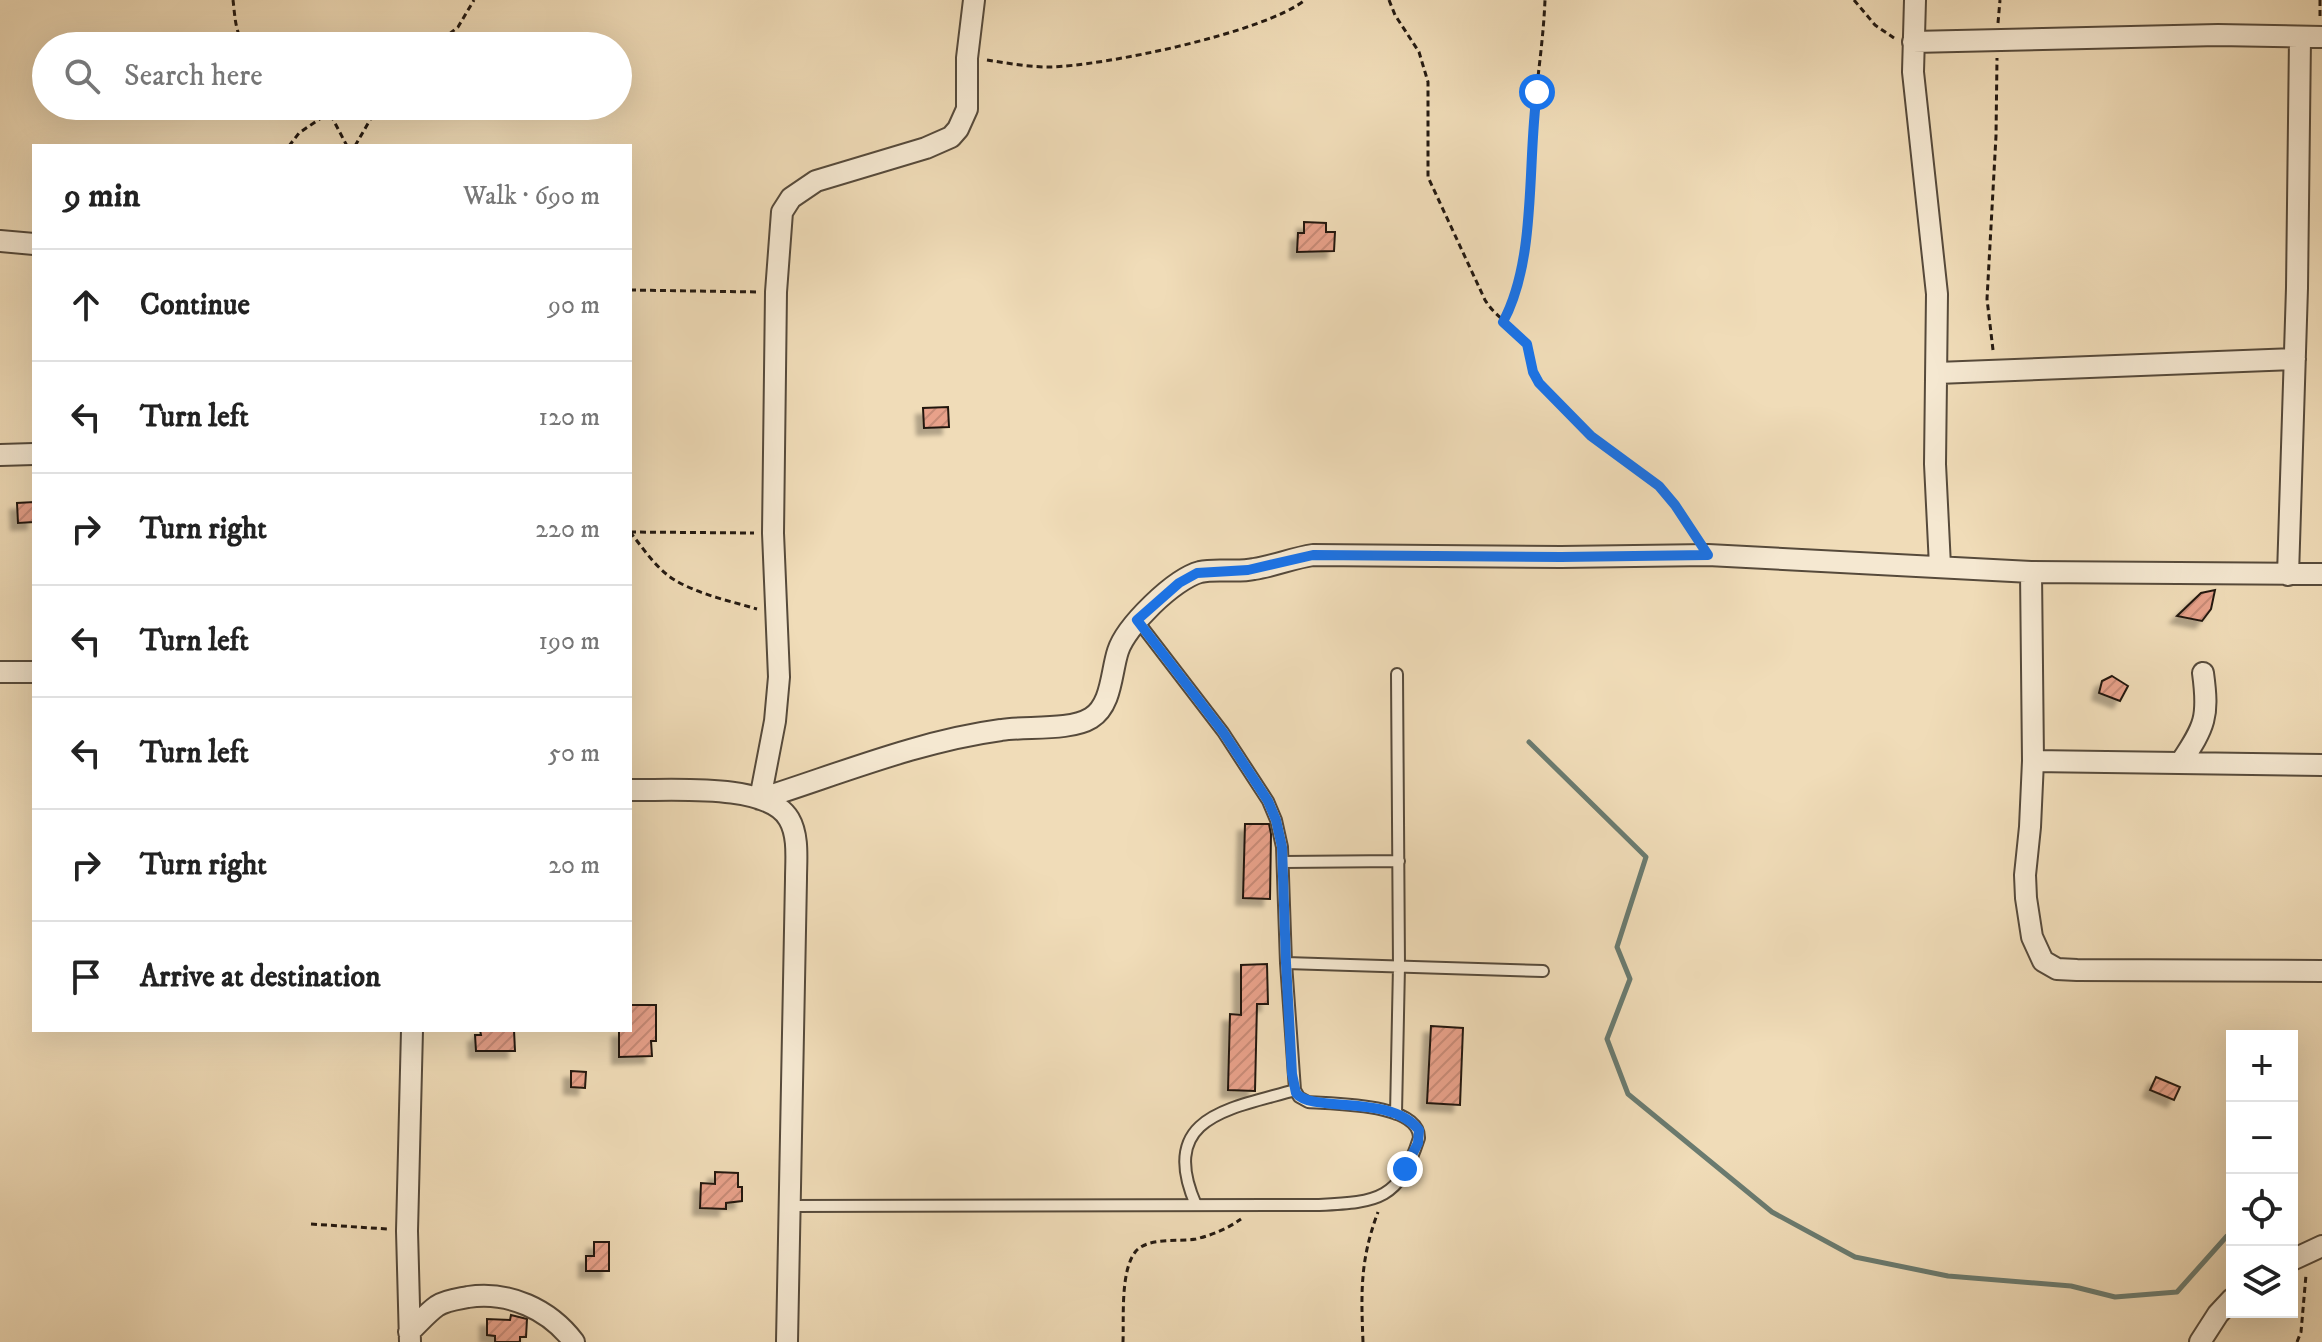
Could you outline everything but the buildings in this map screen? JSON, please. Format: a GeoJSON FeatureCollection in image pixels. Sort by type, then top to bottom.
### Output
{"type":"FeatureCollection","features":[{"type":"Feature","properties":{"kind":"street"},"geometry":{"type":"LineString","coordinates":[[760,799],[775,721],[779,677],[773,533],[780,219],[788,201],[816,181],[926,148],[951,137],[967,109],[967,58],[974,0]]}},
{"type":"Feature","properties":{"kind":"street"},"geometry":{"type":"LineString","coordinates":[[1915,0],[1913,72],[1937,294],[1935,464],[1940,566]]}},
{"type":"Feature","properties":{"kind":"street"},"geometry":{"type":"LineString","coordinates":[[1913,42],[2218,35],[2322,37]]}},
{"type":"Feature","properties":{"kind":"street"},"geometry":{"type":"LineString","coordinates":[[2288,575],[2300,38]]}},
{"type":"Feature","properties":{"kind":"street"},"geometry":{"type":"LineString","coordinates":[[0,241],[32,244]]}},
{"type":"Feature","properties":{"kind":"street"},"geometry":{"type":"LineString","coordinates":[[1937,373],[2295,359]]}},
{"type":"Feature","properties":{"kind":"street"},"geometry":{"type":"LineString","coordinates":[[0,455],[32,454]]}},
{"type":"Feature","properties":{"kind":"street"},"geometry":{"type":"LineString","coordinates":[[760,799],[933,744],[1002,730],[1062,726],[1092,717],[1104,703],[1121,643],[1137,620],[1179,583],[1197,573],[1248,570],[1313,555],[1708,555],[2031,572],[2322,574]]}},
{"type":"Feature","properties":{"kind":"street"},"geometry":{"type":"LineString","coordinates":[[2031,572],[2033,761],[2025,875],[2034,944],[2047,964],[2057,969],[2077,970],[2322,971]]}},
{"type":"Feature","properties":{"kind":"street"},"geometry":{"type":"LineString","coordinates":[[0,672],[32,672]]}},
{"type":"Feature","properties":{"kind":"street"},"geometry":{"type":"LineString","coordinates":[[2181,762],[2204,726],[2206,703],[2203,673]]}},
{"type":"Feature","properties":{"kind":"street"},"geometry":{"type":"LineString","coordinates":[[2033,761],[2322,765]]}},
{"type":"Feature","properties":{"kind":"street"},"geometry":{"type":"LineString","coordinates":[[632,790],[725,793],[760,799],[785,814],[793,828],[787,1342]]}},
{"type":"Feature","properties":{"kind":"street"},"geometry":{"type":"LineString","coordinates":[[410,1337],[407,1231],[412,1032]]}},
{"type":"Feature","properties":{"kind":"street"},"geometry":{"type":"LineString","coordinates":[[2298,1256],[2322,1246]]}},
{"type":"Feature","properties":{"kind":"street"},"geometry":{"type":"LineString","coordinates":[[410,1337],[438,1306],[446,1302],[503,1296],[539,1311],[574,1342]]}},
{"type":"Feature","properties":{"kind":"street"},"geometry":{"type":"LineString","coordinates":[[2200,1342],[2226,1305]]}},
{"type":"Feature","properties":{"kind":"lane"},"geometry":{"type":"LineString","coordinates":[[790,1206],[1345,1203],[1385,1195],[1398,1182],[1419,1138],[1417,1127],[1396,1114],[1360,1105],[1308,1102],[1299,1097],[1295,1090],[1280,831],[1268,801],[1215,722],[1137,620]]}},
{"type":"Feature","properties":{"kind":"lane"},"geometry":{"type":"LineString","coordinates":[[1396,1114],[1399,966],[1397,674]]}},
{"type":"Feature","properties":{"kind":"lane"},"geometry":{"type":"LineString","coordinates":[[1283,862],[1399,861]]}},
{"type":"Feature","properties":{"kind":"lane"},"geometry":{"type":"LineString","coordinates":[[1286,963],[1543,971]]}},
{"type":"Feature","properties":{"kind":"lane"},"geometry":{"type":"LineString","coordinates":[[1196,1205],[1188,1187],[1185,1164],[1189,1140],[1198,1125],[1223,1111],[1295,1090]]}},
{"type":"Feature","properties":{"kind":"path"},"geometry":{"type":"LineString","coordinates":[[233,0],[238,32]]}},
{"type":"Feature","properties":{"kind":"path"},"geometry":{"type":"LineString","coordinates":[[452,32],[474,0]]}},
{"type":"Feature","properties":{"kind":"path"},"geometry":{"type":"LineString","coordinates":[[967,58],[1049,67],[1086,63],[1236,30],[1290,10],[1305,0]]}},
{"type":"Feature","properties":{"kind":"path"},"geometry":{"type":"LineString","coordinates":[[1389,0],[1423,63],[1428,82],[1428,177],[1485,300],[1527,344],[1533,372],[1539,383],[1591,436],[1659,486],[1708,555]]}},
{"type":"Feature","properties":{"kind":"path"},"geometry":{"type":"LineString","coordinates":[[1503,322],[1514,299],[1525,238],[1545,0]]}},
{"type":"Feature","properties":{"kind":"path"},"geometry":{"type":"LineString","coordinates":[[1854,0],[1888,35],[1913,42]]}},
{"type":"Feature","properties":{"kind":"path"},"geometry":{"type":"LineString","coordinates":[[1995,370],[1987,299],[1996,136],[1997,39]]}},
{"type":"Feature","properties":{"kind":"path"},"geometry":{"type":"LineString","coordinates":[[291,144],[299,133],[318,120]]}},
{"type":"Feature","properties":{"kind":"path"},"geometry":{"type":"LineString","coordinates":[[334,120],[346,144]]}},
{"type":"Feature","properties":{"kind":"path"},"geometry":{"type":"LineString","coordinates":[[356,144],[370,120]]}},
{"type":"Feature","properties":{"kind":"path"},"geometry":{"type":"LineString","coordinates":[[632,290],[776,292]]}},
{"type":"Feature","properties":{"kind":"path"},"geometry":{"type":"LineString","coordinates":[[632,532],[773,533]]}},
{"type":"Feature","properties":{"kind":"path"},"geometry":{"type":"LineString","coordinates":[[632,535],[653,561],[677,581],[775,616]]}},
{"type":"Feature","properties":{"kind":"path"},"geometry":{"type":"LineString","coordinates":[[1363,1342],[1363,1264],[1385,1195]]}},
{"type":"Feature","properties":{"kind":"path"},"geometry":{"type":"LineString","coordinates":[[1123,1342],[1125,1283],[1136,1252],[1148,1244],[1215,1234],[1234,1225],[1254,1205]]}},
{"type":"Feature","properties":{"kind":"path"},"geometry":{"type":"LineString","coordinates":[[311,1224],[407,1231]]}},
{"type":"Feature","properties":{"kind":"path"},"geometry":{"type":"LineString","coordinates":[[2297,1342],[2307,1289],[2298,1259]]}},
{"type":"Feature","properties":{"kind":"waterway"},"geometry":{"type":"LineString","coordinates":[[1529,742],[1646,857],[1617,947],[1630,979],[1607,1039],[1628,1094],[1772,1212],[1855,1257],[1948,1276],[2071,1286],[2115,1297],[2177,1292],[2226,1237]]}},
{"type":"Feature","properties":{"kind":"route"},"geometry":{"type":"LineString","coordinates":[[1405,1169],[1419,1138],[1419,1130],[1414,1124],[1377,1108],[1308,1102],[1296,1093],[1292,1074],[1280,831],[1268,801],[1223,732],[1137,620],[1188,576],[1211,570],[1238,572],[1259,569],[1313,555],[1708,555],[1659,486],[1591,436],[1539,383],[1533,372],[1531,351],[1527,344],[1503,322],[1514,299],[1525,238],[1537,92]]}}]}
